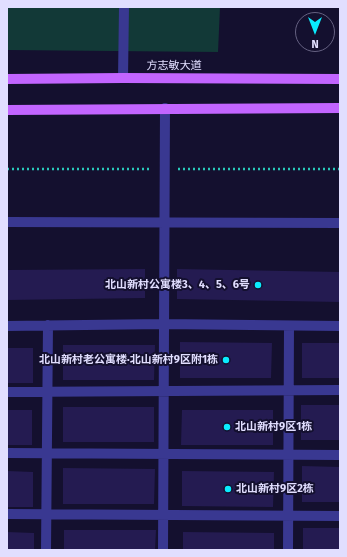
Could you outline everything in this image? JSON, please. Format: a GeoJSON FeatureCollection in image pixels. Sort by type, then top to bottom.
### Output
{"type":"FeatureCollection","features":[{"type":"Feature","properties":{"kind":"main road","name":"方志敏大道"},"geometry":{"type":"LineString","coordinates":[[7,80],[123,78],[340,79]]}},
{"type":"Feature","properties":{"kind":"main road"},"geometry":{"type":"LineString","coordinates":[[7,110],[340,108]]}},
{"type":"Feature","properties":{"kind":"street"},"geometry":{"type":"LineString","coordinates":[[123,78],[124,7]]}},
{"type":"Feature","properties":{"kind":"street"},"geometry":{"type":"LineString","coordinates":[[163,550],[165,108]]}},
{"type":"Feature","properties":{"kind":"street"},"geometry":{"type":"LineString","coordinates":[[7,222],[340,223]]}},
{"type":"Feature","properties":{"kind":"street"},"geometry":{"type":"LineString","coordinates":[[7,326],[163,324],[340,326]]}},
{"type":"Feature","properties":{"kind":"street"},"geometry":{"type":"LineString","coordinates":[[46,550],[48,325]]}},
{"type":"Feature","properties":{"kind":"street"},"geometry":{"type":"LineString","coordinates":[[288,550],[289,326]]}},
{"type":"Feature","properties":{"kind":"street"},"geometry":{"type":"LineString","coordinates":[[7,392],[340,390]]}},
{"type":"Feature","properties":{"kind":"street"},"geometry":{"type":"LineString","coordinates":[[7,453],[340,455]]}},
{"type":"Feature","properties":{"kind":"street"},"geometry":{"type":"LineString","coordinates":[[7,514],[340,516]]}},
{"type":"Feature","properties":{"kind":"green space"},"geometry":{"type":"Polygon","coordinates":[[[7,7],[220,7],[218,52],[7,50],[7,7]]]}},
{"type":"Feature","properties":{"kind":"building"},"geometry":{"type":"Polygon","coordinates":[[[145,269],[145,298],[7,300],[7,270],[145,269]]]}},
{"type":"Feature","properties":{"kind":"building","name":"北山新村公寓楼3、4、5、6号"},"geometry":{"type":"Polygon","coordinates":[[[177,269],[340,272],[340,302],[177,299],[177,269]]]}},
{"type":"Feature","properties":{"kind":"building","name":"北山新村老公寓楼·北山新村9区附1栋"},"geometry":{"type":"Polygon","coordinates":[[[180,342],[272,343],[271,378],[180,378],[180,342]]]}},
{"type":"Feature","properties":{"kind":"building"},"geometry":{"type":"Polygon","coordinates":[[[302,343],[340,343],[340,378],[302,378],[302,343]]]}},
{"type":"Feature","properties":{"kind":"building"},"geometry":{"type":"Polygon","coordinates":[[[63,345],[155,345],[154,380],[63,380],[63,345]]]}},
{"type":"Feature","properties":{"kind":"building"},"geometry":{"type":"Polygon","coordinates":[[[7,348],[33,348],[33,383],[7,383],[7,348]]]}},
{"type":"Feature","properties":{"kind":"building"},"geometry":{"type":"Polygon","coordinates":[[[301,405],[340,405],[340,440],[301,440],[301,405]]]}},
{"type":"Feature","properties":{"kind":"building"},"geometry":{"type":"Polygon","coordinates":[[[63,407],[154,407],[154,442],[63,442],[63,407]]]}},
{"type":"Feature","properties":{"kind":"building"},"geometry":{"type":"Polygon","coordinates":[[[7,410],[32,410],[32,445],[7,445],[7,410]]]}},
{"type":"Feature","properties":{"kind":"building","name":"北山新村9区1栋"},"geometry":{"type":"Polygon","coordinates":[[[182,410],[273,410],[273,445],[181,445],[182,410]]]}},
{"type":"Feature","properties":{"kind":"building"},"geometry":{"type":"Polygon","coordinates":[[[302,466],[340,467],[340,502],[302,502],[302,466]]]}},
{"type":"Feature","properties":{"kind":"building"},"geometry":{"type":"Polygon","coordinates":[[[63,468],[155,469],[154,504],[63,504],[63,468]]]}},
{"type":"Feature","properties":{"kind":"building"},"geometry":{"type":"Polygon","coordinates":[[[7,471],[33,472],[33,507],[7,507],[7,471]]]}},
{"type":"Feature","properties":{"kind":"building","name":"北山新村9区2栋"},"geometry":{"type":"Polygon","coordinates":[[[182,471],[274,472],[273,507],[182,506],[182,471]]]}},
{"type":"Feature","properties":{"kind":"building"},"geometry":{"type":"Polygon","coordinates":[[[303,528],[340,528],[340,550],[303,550],[303,528]]]}},
{"type":"Feature","properties":{"kind":"building"},"geometry":{"type":"Polygon","coordinates":[[[64,530],[156,530],[155,550],[64,550],[64,530]]]}},
{"type":"Feature","properties":{"kind":"building"},"geometry":{"type":"Polygon","coordinates":[[[7,532],[34,533],[34,550],[7,550],[7,532]]]}},
{"type":"Feature","properties":{"kind":"building"},"geometry":{"type":"Polygon","coordinates":[[[183,532],[274,533],[274,550],[183,550],[183,532]]]}},
{"type":"Feature","properties":{"kind":"place","name":"北山新村公寓楼3、4、5、6号"},"geometry":{"type":"Point","coordinates":[258,285]}},
{"type":"Feature","properties":{"kind":"place","name":"北山新村老公寓楼·北山新村9区附1栋"},"geometry":{"type":"Point","coordinates":[226,360]}},
{"type":"Feature","properties":{"kind":"place","name":"北山新村9区1栋"},"geometry":{"type":"Point","coordinates":[227,427]}},
{"type":"Feature","properties":{"kind":"place","name":"北山新村9区2栋"},"geometry":{"type":"Point","coordinates":[228,489]}}]}
